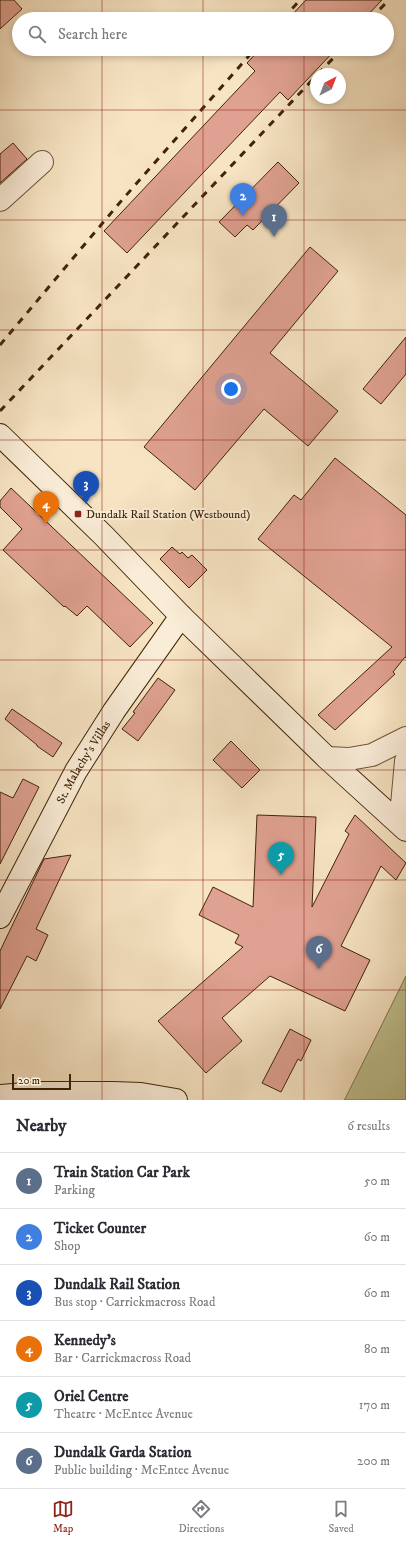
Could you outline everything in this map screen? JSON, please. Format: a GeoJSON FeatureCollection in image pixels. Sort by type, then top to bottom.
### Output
{"type":"FeatureCollection","features":[{"type":"Feature","properties":{"kind":"main road"},"geometry":{"type":"LineString","coordinates":[[0,200],[42,162]]}},
{"type":"Feature","properties":{"kind":"main road"},"geometry":{"type":"LineString","coordinates":[[0,435],[108,540],[181,616],[327,758],[399,824]]}},
{"type":"Feature","properties":{"kind":"main road","name":"St. Malachy's Villas"},"geometry":{"type":"LineString","coordinates":[[0,917],[76,771],[114,711],[181,616]]}},
{"type":"Feature","properties":{"kind":"main road"},"geometry":{"type":"LineString","coordinates":[[327,758],[349,759],[372,755],[406,738]]}},
{"type":"Feature","properties":{"kind":"main road"},"geometry":{"type":"LineString","coordinates":[[399,824],[406,761]]}},
{"type":"Feature","properties":{"kind":"main road"},"geometry":{"type":"LineString","coordinates":[[0,1096],[38,1093],[113,1093],[141,1094],[176,1100]]}},
{"type":"Feature","properties":{"kind":"green space"},"geometry":{"type":"Polygon","coordinates":[[[406,976],[406,1100],[344,1100],[345,1099],[406,976]]]}},
{"type":"Feature","properties":{"kind":"building"},"geometry":{"type":"Polygon","coordinates":[[[0,0],[14,0],[22,9],[19,12],[12,12],[12,18],[0,29],[0,0]]]}},
{"type":"Feature","properties":{"kind":"building"},"geometry":{"type":"Polygon","coordinates":[[[306,0],[382,0],[371,12],[295,12],[306,0]]]}},
{"type":"Feature","properties":{"kind":"building"},"geometry":{"type":"Polygon","coordinates":[[[254,56],[329,56],[318,68],[310,68],[310,77],[288,100],[280,92],[127,253],[104,231],[255,71],[247,63],[254,56]]]}},
{"type":"Feature","properties":{"kind":"building"},"geometry":{"type":"Polygon","coordinates":[[[13,143],[27,159],[0,183],[0,154],[13,143]]]}},
{"type":"Feature","properties":{"kind":"building"},"geometry":{"type":"Polygon","coordinates":[[[278,162],[299,183],[253,230],[247,225],[235,237],[219,222],[278,162]]]}},
{"type":"Feature","properties":{"kind":"building"},"geometry":{"type":"Polygon","coordinates":[[[310,247],[338,271],[270,353],[338,411],[308,446],[264,409],[195,490],[144,447],[310,247]]]}},
{"type":"Feature","properties":{"kind":"building"},"geometry":{"type":"Polygon","coordinates":[[[406,337],[406,374],[381,404],[363,389],[406,337]]]}},
{"type":"Feature","properties":{"kind":"building"},"geometry":{"type":"Polygon","coordinates":[[[335,458],[406,515],[406,658],[405,657],[393,672],[395,674],[335,730],[318,715],[392,647],[258,539],[294,495],[301,500],[335,458]]]}},
{"type":"Feature","properties":{"kind":"building"},"geometry":{"type":"Polygon","coordinates":[[[11,488],[153,623],[130,647],[87,606],[77,616],[65,606],[64,607],[3,550],[22,529],[0,507],[0,501],[11,488]]]}},
{"type":"Feature","properties":{"kind":"building"},"geometry":{"type":"Polygon","coordinates":[[[172,547],[180,554],[182,552],[188,558],[192,555],[207,570],[189,588],[160,559],[172,547]]]}},
{"type":"Feature","properties":{"kind":"building"},"geometry":{"type":"Polygon","coordinates":[[[158,678],[175,690],[138,741],[122,729],[135,713],[133,712],[158,678]]]}},
{"type":"Feature","properties":{"kind":"building"},"geometry":{"type":"Polygon","coordinates":[[[12,709],[62,743],[53,757],[37,746],[5,719],[12,709]]]}},
{"type":"Feature","properties":{"kind":"building"},"geometry":{"type":"Polygon","coordinates":[[[231,741],[260,770],[242,788],[213,760],[231,741]]]}},
{"type":"Feature","properties":{"kind":"building"},"geometry":{"type":"Polygon","coordinates":[[[23,779],[39,787],[0,864],[0,792],[13,798],[23,779]]]}},
{"type":"Feature","properties":{"kind":"building"},"geometry":{"type":"Polygon","coordinates":[[[257,815],[316,817],[312,907],[349,834],[345,831],[355,815],[406,863],[396,880],[381,866],[341,946],[370,960],[345,1011],[270,976],[222,1018],[242,1041],[206,1073],[158,1021],[243,947],[235,943],[239,935],[199,915],[213,887],[253,907],[257,815]]]}},
{"type":"Feature","properties":{"kind":"building"},"geometry":{"type":"Polygon","coordinates":[[[71,855],[36,929],[48,935],[36,961],[27,956],[0,1009],[0,951],[44,859],[71,855]]]}},
{"type":"Feature","properties":{"kind":"building"},"geometry":{"type":"Polygon","coordinates":[[[290,1029],[311,1040],[301,1061],[298,1059],[281,1092],[262,1083],[290,1029]]]}},
{"type":"Feature","properties":{"kind":"railway"},"geometry":{"type":"LineString","coordinates":[[289,12],[300,0]]}},
{"type":"Feature","properties":{"kind":"railway"},"geometry":{"type":"LineString","coordinates":[[377,12],[389,0]]}},
{"type":"Feature","properties":{"kind":"railway"},"geometry":{"type":"LineString","coordinates":[[0,345],[122,200],[249,56]]}},
{"type":"Feature","properties":{"kind":"railway"},"geometry":{"type":"LineString","coordinates":[[324,68],[335,56]]}},
{"type":"Feature","properties":{"kind":"railway"},"geometry":{"type":"LineString","coordinates":[[0,411],[310,82]]}},
{"type":"Feature","properties":{"kind":"place","name":"Ticket Counter"},"geometry":{"type":"Point","coordinates":[243,216]}},
{"type":"Feature","properties":{"kind":"place","name":"Train Station Car Park"},"geometry":{"type":"Point","coordinates":[274,237]}},
{"type":"Feature","properties":{"kind":"place","name":"Dundalk Rail Station"},"geometry":{"type":"Point","coordinates":[86,504]}},
{"type":"Feature","properties":{"kind":"place","name":"Dundalk Rail Station (Westbound)"},"geometry":{"type":"Point","coordinates":[78,514]}},
{"type":"Feature","properties":{"kind":"place","name":"Kennedy's"},"geometry":{"type":"Point","coordinates":[46,524]}},
{"type":"Feature","properties":{"kind":"place","name":"Oriel Centre"},"geometry":{"type":"Point","coordinates":[281,875]}},
{"type":"Feature","properties":{"kind":"place","name":"Dundalk Garda Station"},"geometry":{"type":"Point","coordinates":[319,969]}}]}
